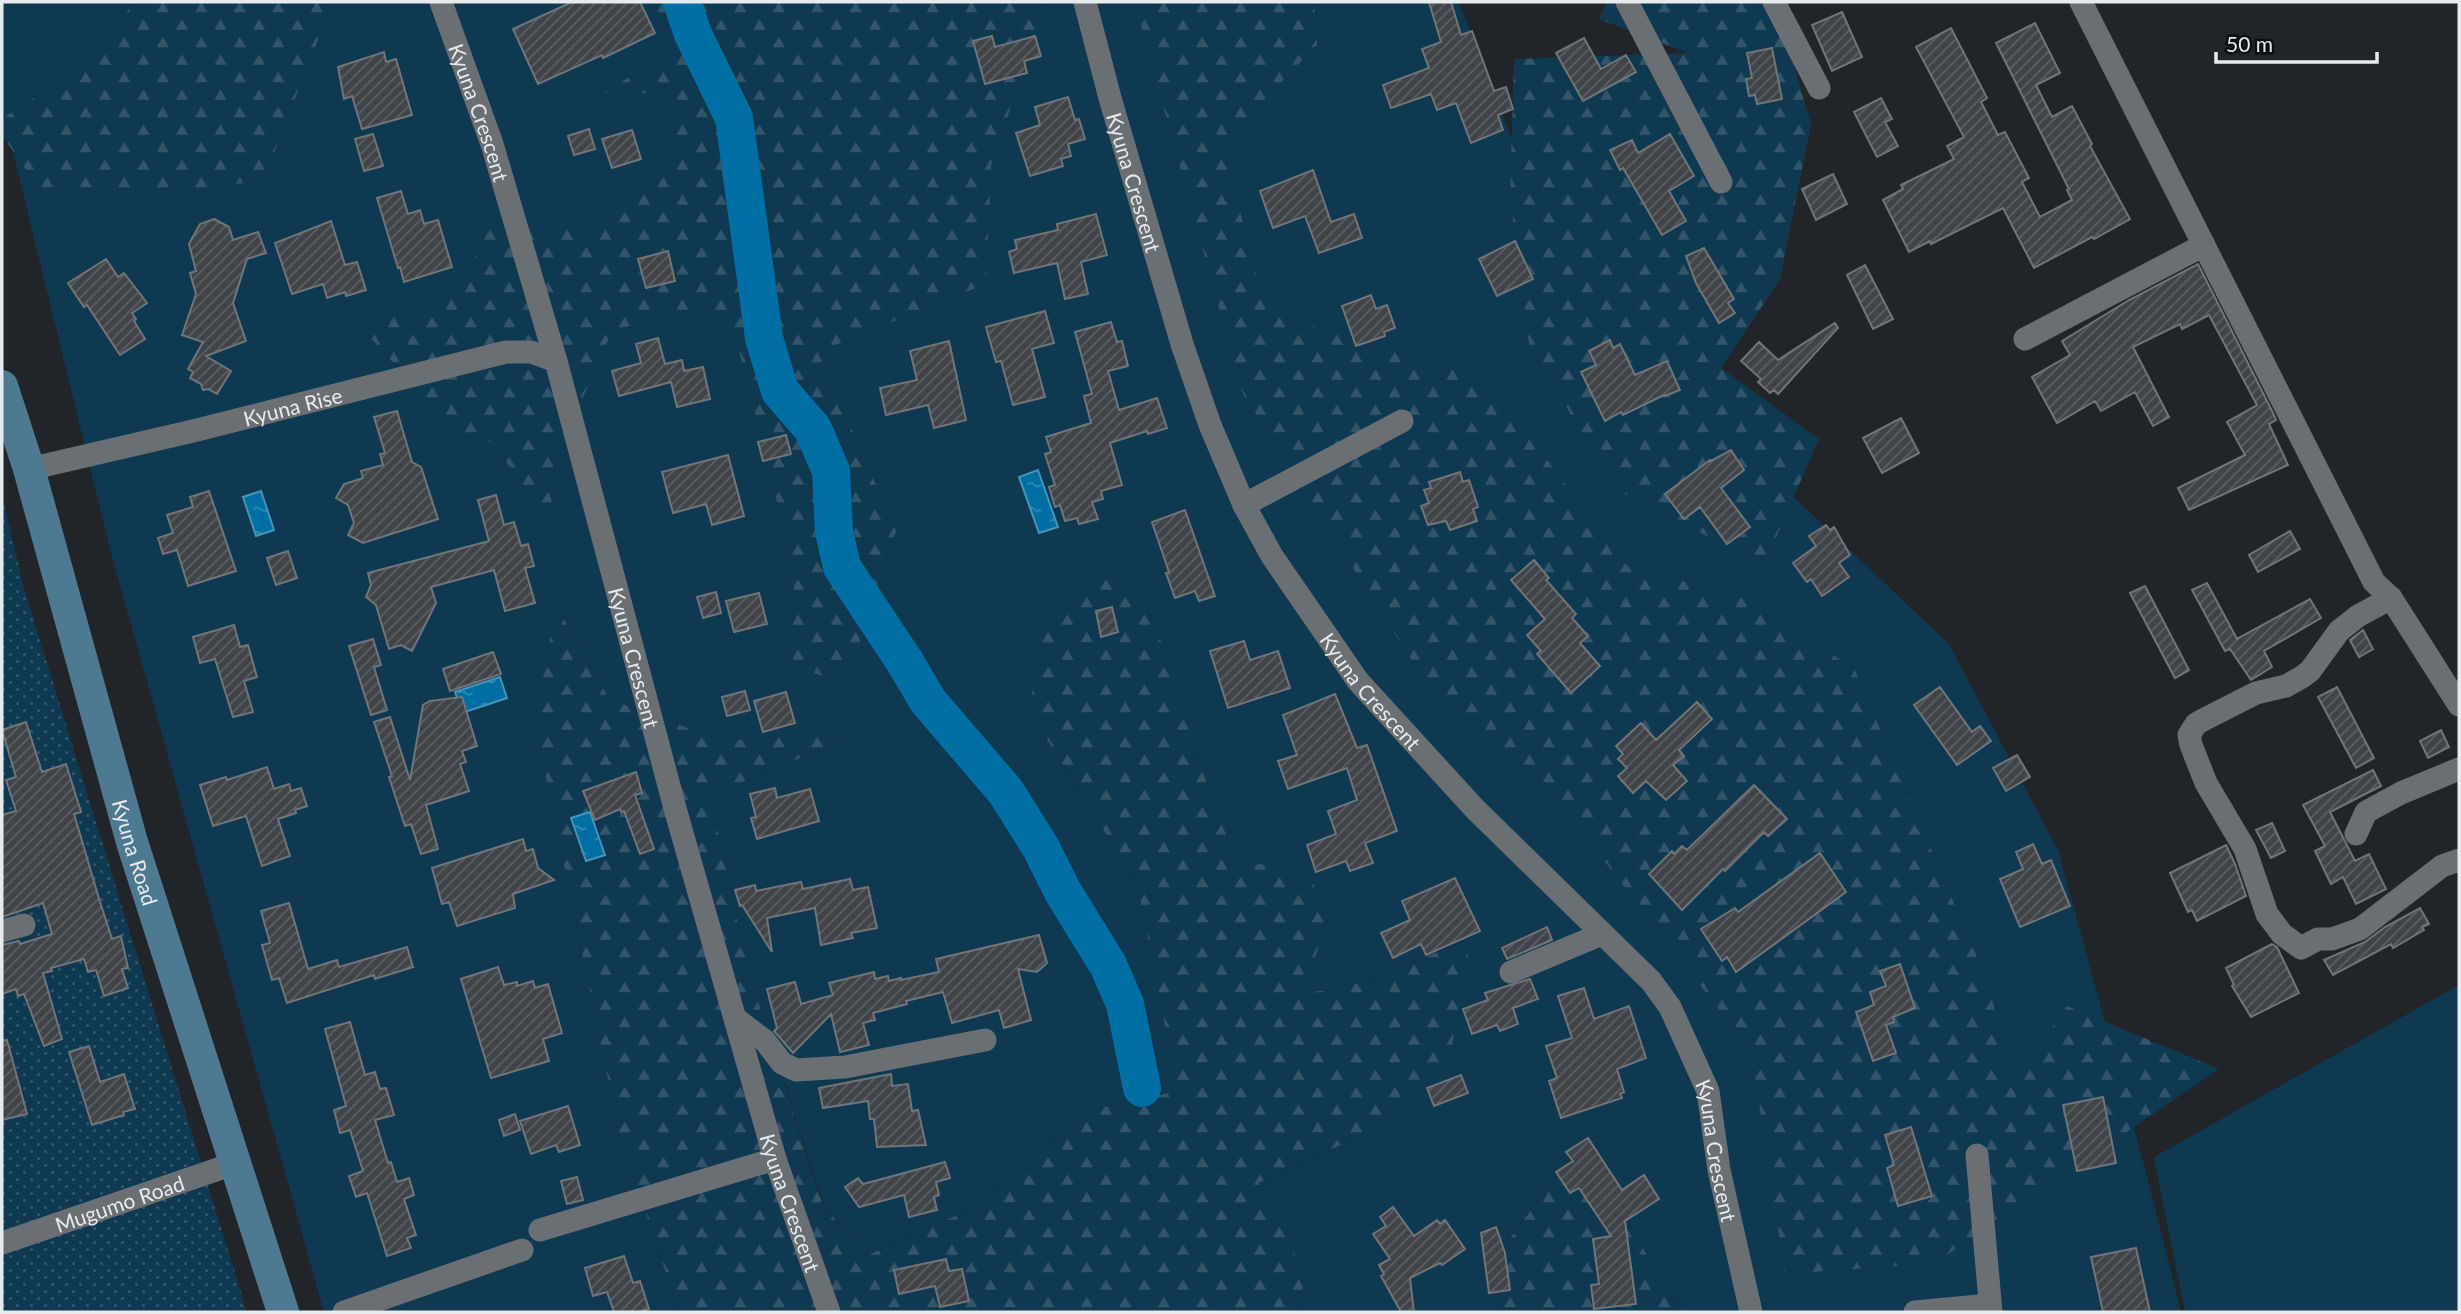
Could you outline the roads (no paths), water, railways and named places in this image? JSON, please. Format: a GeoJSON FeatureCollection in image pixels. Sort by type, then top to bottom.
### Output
{"type":"FeatureCollection","features":[{"type":"Feature","properties":{"kind":"main road","name":"Kyuna Road"},"geometry":{"type":"LineString","coordinates":[[2,386],[29,469],[132,842],[284,1312]]}},
{"type":"Feature","properties":{"kind":"street","name":"Kyuna Crescent"},"geometry":{"type":"LineString","coordinates":[[441,2],[492,144],[556,361],[676,812],[775,1159],[829,1312]]}},
{"type":"Feature","properties":{"kind":"street","name":"Kyuna Crescent"},"geometry":{"type":"LineString","coordinates":[[1085,2],[1110,98],[1182,344],[1209,425],[1244,505],[1272,556],[1358,681],[1475,809],[1651,981],[1671,1007],[1707,1091],[1719,1170],[1751,1312]]}},
{"type":"Feature","properties":{"kind":"street"},"geometry":{"type":"LineString","coordinates":[[1627,2],[1721,182]]}},
{"type":"Feature","properties":{"kind":"street"},"geometry":{"type":"LineString","coordinates":[[1774,2],[1819,88]]}},
{"type":"Feature","properties":{"kind":"street"},"geometry":{"type":"LineString","coordinates":[[2081,2],[2374,582],[2390,598],[2459,705]]}},
{"type":"Feature","properties":{"kind":"street"},"geometry":{"type":"LineString","coordinates":[[2025,339],[2204,246]]}},
{"type":"Feature","properties":{"kind":"street","name":"Kyuna Rise"},"geometry":{"type":"LineString","coordinates":[[29,469],[193,431],[506,352],[531,352],[556,361]]}},
{"type":"Feature","properties":{"kind":"street"},"geometry":{"type":"LineString","coordinates":[[1244,505],[1402,421]]}},
{"type":"Feature","properties":{"kind":"street"},"geometry":{"type":"LineString","coordinates":[[2390,598],[2358,616],[2339,631],[2310,671],[2302,677],[2286,686],[2256,693],[2196,724],[2189,735],[2190,745],[2206,783],[2245,849],[2267,914],[2282,934],[2301,948],[2318,939],[2332,939],[2360,929],[2430,874],[2459,860]]}},
{"type":"Feature","properties":{"kind":"street"},"geometry":{"type":"LineString","coordinates":[[2356,834],[2366,812],[2401,793],[2459,769]]}},
{"type":"Feature","properties":{"kind":"street"},"geometry":{"type":"LineString","coordinates":[[1511,972],[1602,934]]}},
{"type":"Feature","properties":{"kind":"street"},"geometry":{"type":"LineString","coordinates":[[736,1020],[765,1041],[782,1063],[796,1070],[845,1068],[985,1040]]}},
{"type":"Feature","properties":{"kind":"street"},"geometry":{"type":"LineString","coordinates":[[1915,1312],[1990,1308],[1977,1155]]}},
{"type":"Feature","properties":{"kind":"street"},"geometry":{"type":"LineString","coordinates":[[540,1230],[775,1159]]}},
{"type":"Feature","properties":{"kind":"street","name":"Mugumo Road"},"geometry":{"type":"LineString","coordinates":[[2,1243],[236,1163]]}},
{"type":"Feature","properties":{"kind":"street"},"geometry":{"type":"LineString","coordinates":[[344,1312],[522,1250]]}},
{"type":"Feature","properties":{"kind":"water"},"geometry":{"type":"Polygon","coordinates":[[[1038,470],[1058,527],[1039,533],[1019,477],[1038,470]]]}},
{"type":"Feature","properties":{"kind":"water"},"geometry":{"type":"Polygon","coordinates":[[[261,491],[274,530],[256,536],[243,497],[261,491]]]}},
{"type":"Feature","properties":{"kind":"water"},"geometry":{"type":"Polygon","coordinates":[[[500,677],[507,698],[462,713],[455,692],[500,677]]]}},
{"type":"Feature","properties":{"kind":"water"},"geometry":{"type":"Polygon","coordinates":[[[590,812],[605,855],[586,861],[571,818],[590,812]]]}},
{"type":"Feature","properties":{"kind":"waterway"},"geometry":{"type":"LineString","coordinates":[[682,2],[693,34],[734,118],[764,338],[780,391],[813,429],[831,471],[834,532],[842,567],[928,701],[1006,792],[1041,848],[1063,892],[1108,965],[1125,1004],[1142,1088]]}}]}
